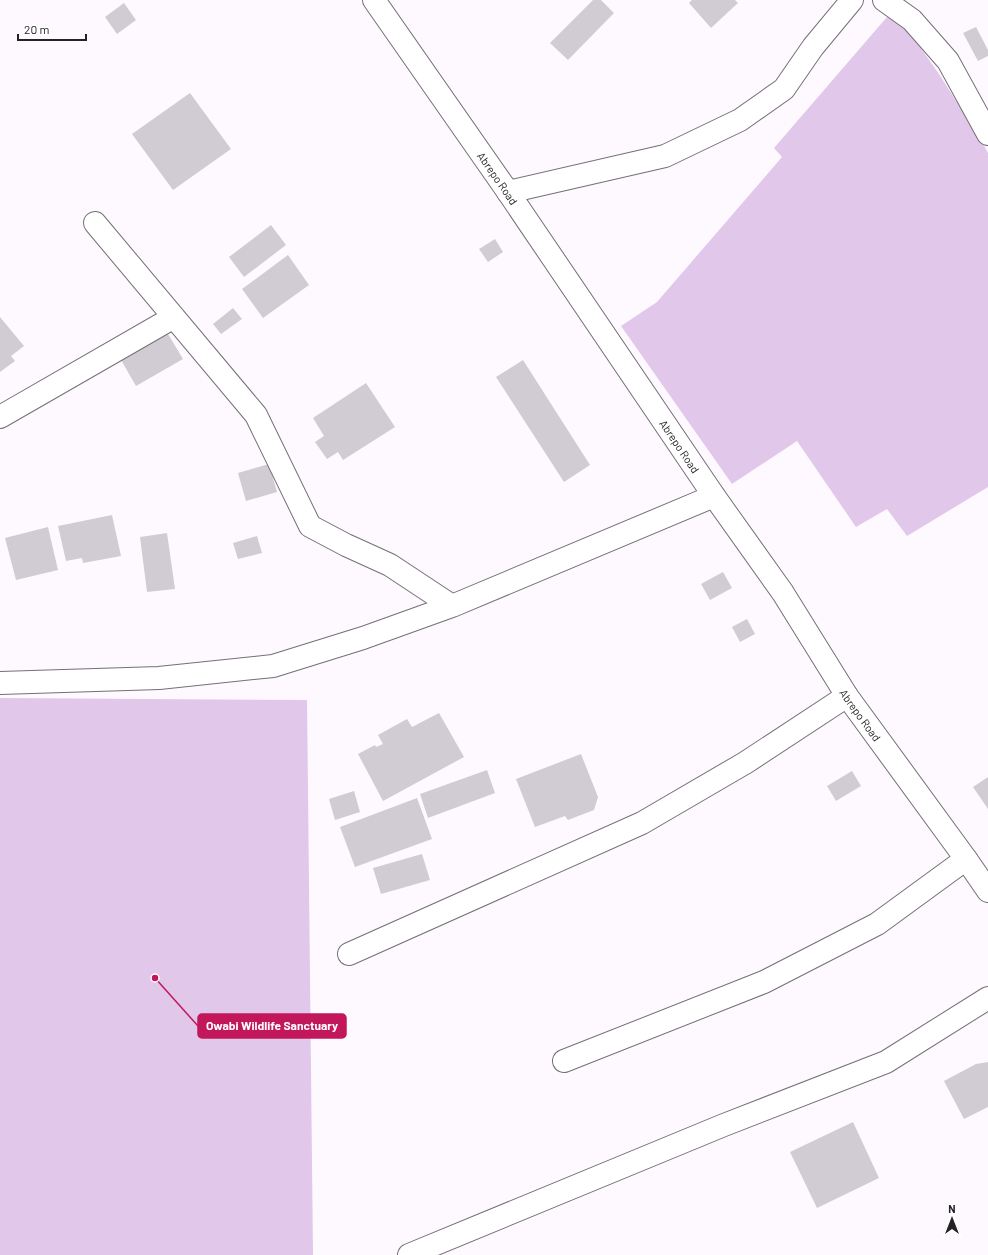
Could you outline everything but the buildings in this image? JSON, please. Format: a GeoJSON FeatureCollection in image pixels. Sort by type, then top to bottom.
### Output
{"type":"FeatureCollection","features":[{"type":"Feature","properties":{"kind":"street","name":"Abrepo Road"},"geometry":{"type":"LineString","coordinates":[[374,0],[508,192],[714,496],[783,593],[847,696],[988,891]]}},
{"type":"Feature","properties":{"kind":"street"},"geometry":{"type":"LineString","coordinates":[[508,192],[665,156],[740,120],[784,89],[814,47],[852,0]]}},
{"type":"Feature","properties":{"kind":"street"},"geometry":{"type":"LineString","coordinates":[[884,0],[912,20],[948,61],[988,134]]}},
{"type":"Feature","properties":{"kind":"street"},"geometry":{"type":"LineString","coordinates":[[95,224],[256,414],[310,526],[346,545],[390,565],[452,606]]}},
{"type":"Feature","properties":{"kind":"street"},"geometry":{"type":"LineString","coordinates":[[0,417],[174,317]]}},
{"type":"Feature","properties":{"kind":"street"},"geometry":{"type":"LineString","coordinates":[[0,683],[159,678],[273,666],[363,638],[452,606],[714,496]]}},
{"type":"Feature","properties":{"kind":"street"},"geometry":{"type":"LineString","coordinates":[[349,954],[642,822],[745,764],[847,696]]}},
{"type":"Feature","properties":{"kind":"street"},"geometry":{"type":"LineString","coordinates":[[564,1061],[764,982],[877,924],[966,859]]}},
{"type":"Feature","properties":{"kind":"street"},"geometry":{"type":"LineString","coordinates":[[409,1255],[724,1125],[886,1062],[988,998]]}},
{"type":"Feature","properties":{"kind":"shaded area"},"geometry":{"type":"Polygon","coordinates":[[[887,17],[904,26],[915,40],[939,74],[988,153],[988,487],[907,536],[887,509],[856,527],[797,441],[732,484],[621,326],[657,302],[782,157],[774,148],[887,17]]]}},
{"type":"Feature","properties":{"kind":"shaded area"},"geometry":{"type":"Polygon","coordinates":[[[0,698],[307,700],[313,1255],[0,1255],[0,698]]]}},
{"type":"Feature","properties":{"kind":"place","name":"Owabi Wildlife Sanctuary"},"geometry":{"type":"Point","coordinates":[155,978]}}]}
